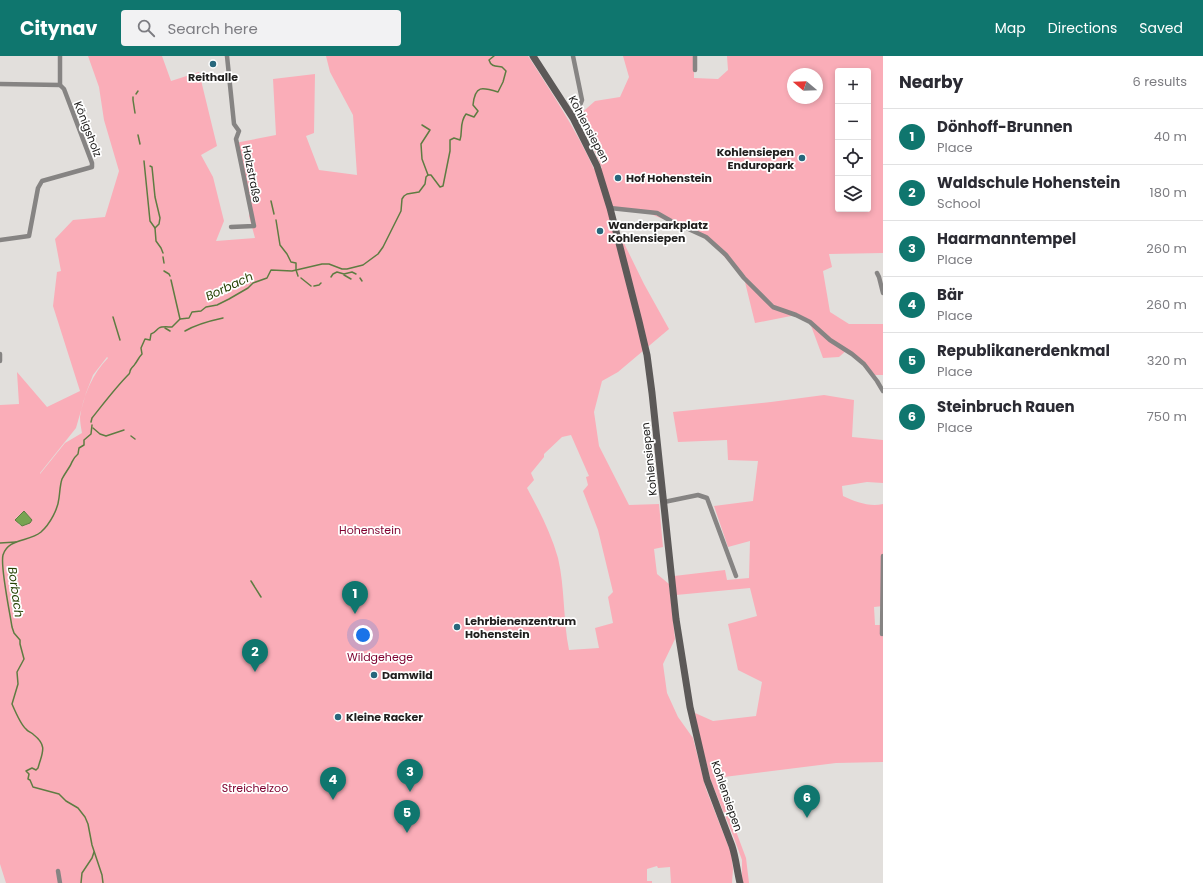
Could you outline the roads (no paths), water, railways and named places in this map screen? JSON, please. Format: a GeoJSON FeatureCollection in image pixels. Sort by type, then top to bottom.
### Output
{"type":"FeatureCollection","features":[{"type":"Feature","properties":{"kind":"street","name":"Königsholz"},"geometry":{"type":"LineString","coordinates":[[0,240],[30,236],[38,188],[42,181],[92,167],[92,163],[64,90],[60,85],[60,56]]}},
{"type":"Feature","properties":{"kind":"street","name":"Holzstraße"},"geometry":{"type":"LineString","coordinates":[[227,56],[234,124],[239,131],[236,139],[254,226],[231,226]]}},
{"type":"Feature","properties":{"kind":"street","name":"Kohlensiepen"},"geometry":{"type":"LineString","coordinates":[[533,56],[573,118],[597,166],[610,208],[647,354],[654,406],[676,619],[690,707],[707,780],[735,854],[737,875],[740,883]]}},
{"type":"Feature","properties":{"kind":"street"},"geometry":{"type":"LineString","coordinates":[[573,56],[582,100],[576,113]]}},
{"type":"Feature","properties":{"kind":"street"},"geometry":{"type":"LineString","coordinates":[[694,56],[695,70]]}},
{"type":"Feature","properties":{"kind":"street"},"geometry":{"type":"LineString","coordinates":[[0,84],[60,85]]}},
{"type":"Feature","properties":{"kind":"street"},"geometry":{"type":"LineString","coordinates":[[610,208],[657,213],[706,237],[726,255],[736,269],[773,307],[796,315],[810,322],[830,340],[852,354],[864,364],[883,391]]}},
{"type":"Feature","properties":{"kind":"street"},"geometry":{"type":"LineString","coordinates":[[877,273],[883,293]]}},
{"type":"Feature","properties":{"kind":"street"},"geometry":{"type":"LineString","coordinates":[[0,354],[0,361]]}},
{"type":"Feature","properties":{"kind":"street"},"geometry":{"type":"LineString","coordinates":[[664,502],[698,495],[707,498],[736,576]]}},
{"type":"Feature","properties":{"kind":"street"},"geometry":{"type":"LineString","coordinates":[[882,634],[883,556]]}},
{"type":"Feature","properties":{"kind":"street"},"geometry":{"type":"LineString","coordinates":[[58,871],[60,883]]}},
{"type":"Feature","properties":{"kind":"street","name":"Kohlensiepen"},"geometry":{"type":"LineString","coordinates":[[735,883],[737,875]]}},
{"type":"Feature","properties":{"kind":"waterway","name":"Borbach"},"geometry":{"type":"LineString","coordinates":[[91,422],[92,418],[129,374],[131,368],[135,365],[142,354],[141,348],[145,339],[150,340],[151,334],[159,328],[172,327],[180,319],[189,318],[192,312],[201,311],[206,307],[217,305],[229,299],[248,288],[253,283],[267,278],[271,270],[292,271],[322,264],[329,264],[342,269],[347,269],[363,265],[378,254],[401,211],[402,199],[404,196],[419,192],[425,184],[426,177],[428,175],[431,175],[440,187],[443,186],[450,151],[450,140],[454,138],[460,140],[464,117],[466,114],[474,117],[478,111],[473,105],[476,94],[480,89],[488,89],[498,92],[503,82],[506,71],[502,67],[491,64],[489,60],[494,56]]}},
{"type":"Feature","properties":{"kind":"waterway"},"geometry":{"type":"LineString","coordinates":[[133,97],[135,113]]}},
{"type":"Feature","properties":{"kind":"waterway"},"geometry":{"type":"LineString","coordinates":[[422,125],[430,130],[421,144],[422,159],[428,175]]}},
{"type":"Feature","properties":{"kind":"waterway"},"geometry":{"type":"LineString","coordinates":[[138,135],[140,144]]}},
{"type":"Feature","properties":{"kind":"waterway"},"geometry":{"type":"LineString","coordinates":[[144,161],[150,221],[155,228],[156,241],[163,253]]}},
{"type":"Feature","properties":{"kind":"waterway"},"geometry":{"type":"LineString","coordinates":[[150,166],[152,167],[155,197],[160,218],[159,224],[155,228]]}},
{"type":"Feature","properties":{"kind":"waterway"},"geometry":{"type":"LineString","coordinates":[[271,201],[274,214]]}},
{"type":"Feature","properties":{"kind":"waterway"},"geometry":{"type":"LineString","coordinates":[[276,220],[280,245],[291,262],[296,263],[298,276]]}},
{"type":"Feature","properties":{"kind":"waterway"},"geometry":{"type":"LineString","coordinates":[[163,257],[164,263]]}},
{"type":"Feature","properties":{"kind":"waterway"},"geometry":{"type":"LineString","coordinates":[[164,271],[170,276]]}},
{"type":"Feature","properties":{"kind":"waterway"},"geometry":{"type":"LineString","coordinates":[[331,277],[337,272],[344,274],[352,272],[356,274]]}},
{"type":"Feature","properties":{"kind":"waterway"},"geometry":{"type":"LineString","coordinates":[[344,275],[351,279]]}},
{"type":"Feature","properties":{"kind":"waterway"},"geometry":{"type":"LineString","coordinates":[[301,278],[311,286]]}},
{"type":"Feature","properties":{"kind":"waterway"},"geometry":{"type":"LineString","coordinates":[[171,280],[180,319]]}},
{"type":"Feature","properties":{"kind":"waterway"},"geometry":{"type":"LineString","coordinates":[[314,286],[321,283]]}},
{"type":"Feature","properties":{"kind":"waterway"},"geometry":{"type":"LineString","coordinates":[[113,317],[120,340]]}},
{"type":"Feature","properties":{"kind":"waterway"},"geometry":{"type":"LineString","coordinates":[[185,331],[194,326],[223,318]]}},
{"type":"Feature","properties":{"kind":"waterway","name":"Borbach"},"geometry":{"type":"LineString","coordinates":[[165,328],[170,331]]}},
{"type":"Feature","properties":{"kind":"waterway","name":"Borbach"},"geometry":{"type":"LineString","coordinates":[[92,425],[91,434],[84,440],[84,445],[79,448],[78,454],[62,479],[58,502],[50,521],[41,532],[9,546],[3,555],[2,561],[12,627],[14,633],[20,640],[24,659],[17,672],[18,684],[12,704],[22,724],[38,739],[43,750],[38,768],[36,770],[32,768],[26,771],[29,774],[28,779],[33,787],[59,794],[66,801],[78,808],[85,817],[103,883]]}},
{"type":"Feature","properties":{"kind":"waterway"},"geometry":{"type":"LineString","coordinates":[[93,428],[100,434],[106,436],[124,430]]}},
{"type":"Feature","properties":{"kind":"waterway"},"geometry":{"type":"LineString","coordinates":[[131,436],[135,439]]}},
{"type":"Feature","properties":{"kind":"waterway","name":"Borbach"},"geometry":{"type":"LineString","coordinates":[[0,543],[16,542]]}},
{"type":"Feature","properties":{"kind":"waterway"},"geometry":{"type":"LineString","coordinates":[[251,581],[261,597]]}},
{"type":"Feature","properties":{"kind":"waterway"},"geometry":{"type":"LineString","coordinates":[[81,883],[82,873],[92,858],[94,852]]}},
{"type":"Feature","properties":{"kind":"place","name":"Reithalle"},"geometry":{"type":"Point","coordinates":[213,64]}},
{"type":"Feature","properties":{"kind":"place","name":"Kohlensiepen Enduropark"},"geometry":{"type":"Point","coordinates":[802,158]}},
{"type":"Feature","properties":{"kind":"place","name":"Hof Hohenstein"},"geometry":{"type":"Point","coordinates":[618,178]}},
{"type":"Feature","properties":{"kind":"place","name":"Wanderparkplatz Kohlensiepen"},"geometry":{"type":"Point","coordinates":[600,231]}},
{"type":"Feature","properties":{"kind":"place","name":"Dönhoff-Brunnen"},"geometry":{"type":"Point","coordinates":[355,614]}},
{"type":"Feature","properties":{"kind":"place","name":"Lehrbienenzentrum Hohenstein"},"geometry":{"type":"Point","coordinates":[457,627]}},
{"type":"Feature","properties":{"kind":"place","name":"Waldschule Hohenstein"},"geometry":{"type":"Point","coordinates":[255,672]}},
{"type":"Feature","properties":{"kind":"place","name":"Damwild"},"geometry":{"type":"Point","coordinates":[374,675]}},
{"type":"Feature","properties":{"kind":"place","name":"Kleine Racker"},"geometry":{"type":"Point","coordinates":[338,717]}},
{"type":"Feature","properties":{"kind":"place","name":"Haarmanntempel"},"geometry":{"type":"Point","coordinates":[410,792]}},
{"type":"Feature","properties":{"kind":"place","name":"Bär"},"geometry":{"type":"Point","coordinates":[333,800]}},
{"type":"Feature","properties":{"kind":"place","name":"Steinbruch Rauen"},"geometry":{"type":"Point","coordinates":[807,818]}},
{"type":"Feature","properties":{"kind":"place","name":"Republikanerdenkmal"},"geometry":{"type":"Point","coordinates":[407,833]}},
{"type":"Feature","properties":{"kind":"park label","name":"Hohenstein"},"geometry":{"type":"Point","coordinates":[370,530]}},
{"type":"Feature","properties":{"kind":"park label","name":"Wildgehege"},"geometry":{"type":"Point","coordinates":[380,657]}},
{"type":"Feature","properties":{"kind":"park label","name":"Streichelzoo"},"geometry":{"type":"Point","coordinates":[255,788]}}]}
